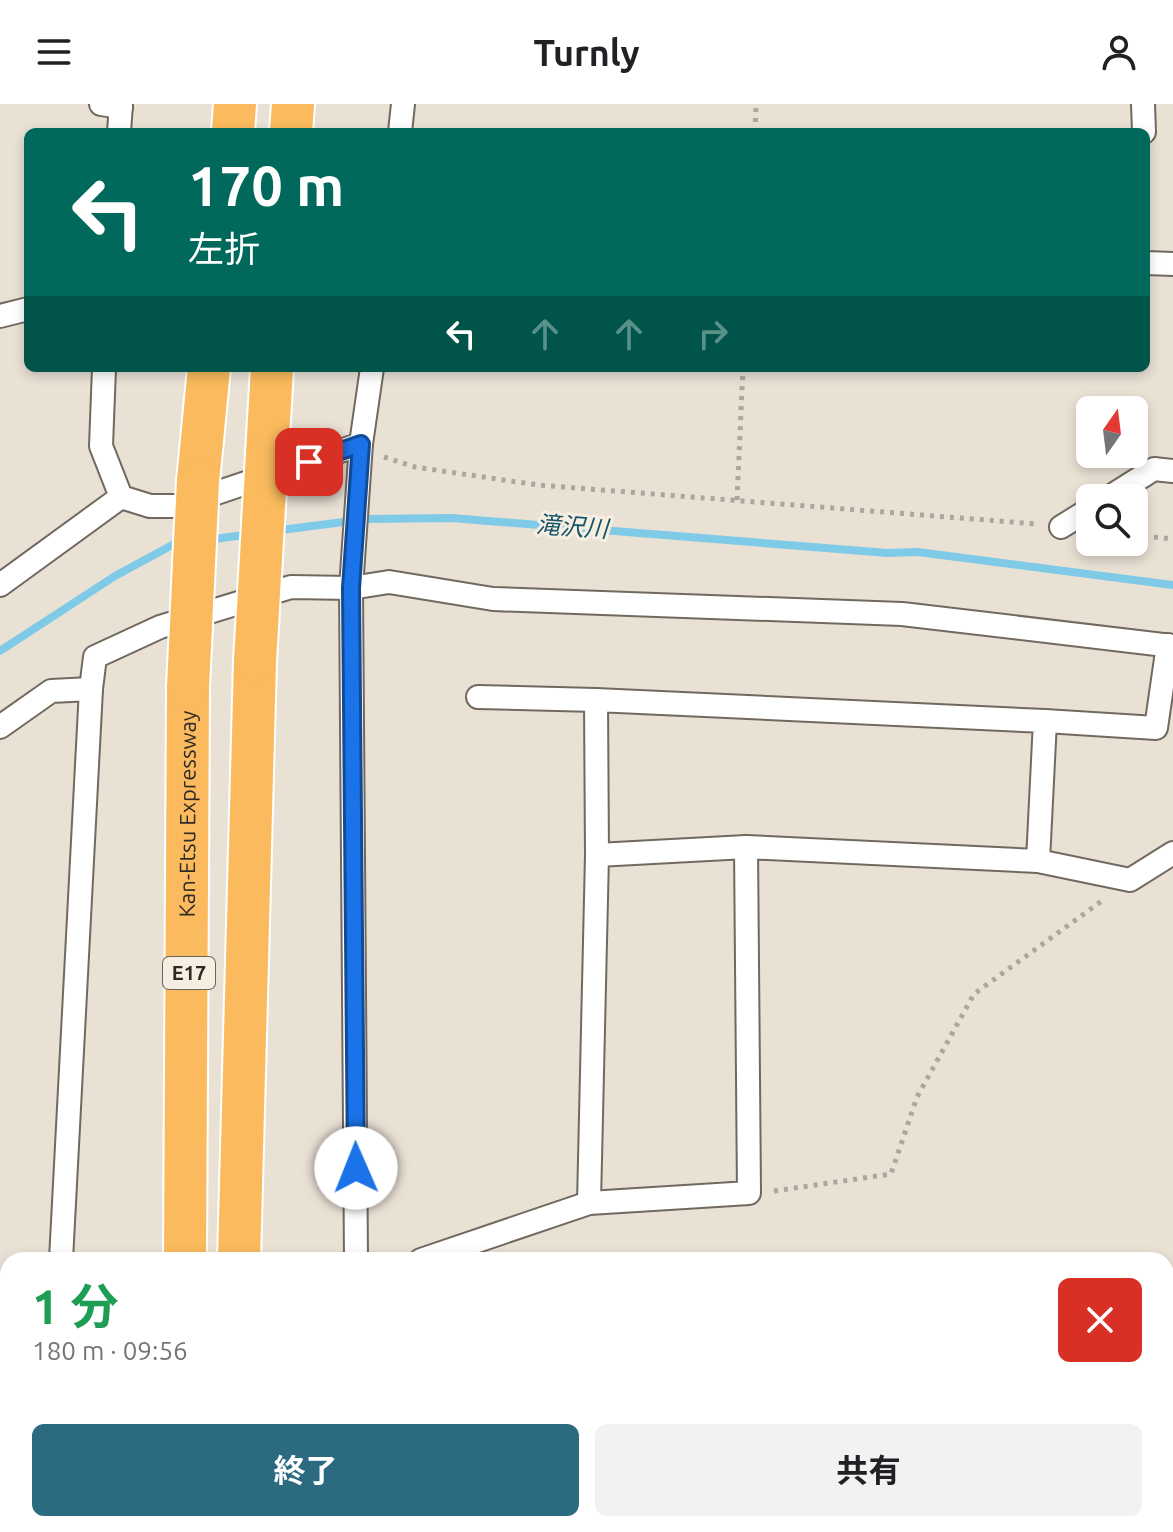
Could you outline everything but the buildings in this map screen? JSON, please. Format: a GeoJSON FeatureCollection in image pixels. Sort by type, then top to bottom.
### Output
{"type":"FeatureCollection","features":[{"type":"Feature","properties":{"kind":"highway"},"geometry":{"type":"LineString","coordinates":[[233,128],[235,104]]}},
{"type":"Feature","properties":{"kind":"highway"},"geometry":{"type":"LineString","coordinates":[[291,128],[293,104]]}},
{"type":"Feature","properties":{"kind":"highway","name":"Kan-Etsu Expressway"},"geometry":{"type":"LineString","coordinates":[[185,1252],[189,961],[188,687],[198,481],[209,372]]}},
{"type":"Feature","properties":{"kind":"highway","name":"E17"},"geometry":{"type":"LineString","coordinates":[[239,1252],[255,661],[272,372]]}},
{"type":"Feature","properties":{"kind":"street"},"geometry":{"type":"LineString","coordinates":[[400,128],[403,104]]}},
{"type":"Feature","properties":{"kind":"street"},"geometry":{"type":"LineString","coordinates":[[1143,104],[1144,128]]}},
{"type":"Feature","properties":{"kind":"street"},"geometry":{"type":"LineString","coordinates":[[114,105],[118,128]]}},
{"type":"Feature","properties":{"kind":"street"},"geometry":{"type":"LineString","coordinates":[[1150,263],[1173,264]]}},
{"type":"Feature","properties":{"kind":"street"},"geometry":{"type":"LineString","coordinates":[[0,316],[24,310]]}},
{"type":"Feature","properties":{"kind":"street"},"geometry":{"type":"LineString","coordinates":[[104,372],[101,446],[121,497]]}},
{"type":"Feature","properties":{"kind":"street"},"geometry":{"type":"LineString","coordinates":[[356,1252],[351,588],[361,444],[371,372]]}},
{"type":"Feature","properties":{"kind":"street"},"geometry":{"type":"LineString","coordinates":[[121,497],[150,506],[178,506],[361,444]]}},
{"type":"Feature","properties":{"kind":"street"},"geometry":{"type":"LineString","coordinates":[[1130,484],[1154,469],[1173,471]]}},
{"type":"Feature","properties":{"kind":"street"},"geometry":{"type":"LineString","coordinates":[[0,585],[121,497]]}},
{"type":"Feature","properties":{"kind":"street"},"geometry":{"type":"LineString","coordinates":[[1061,527],[1076,518]]}},
{"type":"Feature","properties":{"kind":"street"},"geometry":{"type":"LineString","coordinates":[[61,1252],[95,657],[160,627],[291,587],[351,588],[389,582],[493,599],[902,614],[1171,646],[1156,728],[478,697]]}},
{"type":"Feature","properties":{"kind":"street"},"geometry":{"type":"LineString","coordinates":[[0,727],[51,691],[91,689]]}},
{"type":"Feature","properties":{"kind":"street"},"geometry":{"type":"LineString","coordinates":[[589,1203],[597,855],[596,700]]}},
{"type":"Feature","properties":{"kind":"street"},"geometry":{"type":"LineString","coordinates":[[1038,861],[1045,721]]}},
{"type":"Feature","properties":{"kind":"street"},"geometry":{"type":"LineString","coordinates":[[597,855],[746,847],[1038,861],[1130,880],[1173,853]]}},
{"type":"Feature","properties":{"kind":"street"},"geometry":{"type":"LineString","coordinates":[[445,1252],[589,1203],[749,1193],[746,847]]}},
{"type":"Feature","properties":{"kind":"path"},"geometry":{"type":"LineString","coordinates":[[755,128],[756,104]]}},
{"type":"Feature","properties":{"kind":"path"},"geometry":{"type":"LineString","coordinates":[[737,500],[743,372]]}},
{"type":"Feature","properties":{"kind":"path"},"geometry":{"type":"LineString","coordinates":[[361,444],[389,460],[538,485],[1061,527]]}},
{"type":"Feature","properties":{"kind":"path"},"geometry":{"type":"LineString","coordinates":[[1148,536],[1173,539]]}},
{"type":"Feature","properties":{"kind":"path"},"geometry":{"type":"LineString","coordinates":[[749,1193],[805,1188],[891,1174],[917,1097],[974,994],[1130,880]]}},
{"type":"Feature","properties":{"kind":"waterway","name":"滝沢川"},"geometry":{"type":"LineString","coordinates":[[273,531],[367,519],[451,518],[888,553],[918,552],[1173,585]]}},
{"type":"Feature","properties":{"kind":"waterway","name":"滝沢川"},"geometry":{"type":"LineString","coordinates":[[206,540],[252,534]]}},
{"type":"Feature","properties":{"kind":"waterway","name":"滝沢川"},"geometry":{"type":"LineString","coordinates":[[0,651],[115,576],[176,543],[184,542]]}},
{"type":"Feature","properties":{"kind":"route"},"geometry":{"type":"LineString","coordinates":[[309,462],[361,444],[351,588],[356,1168]]}}]}
